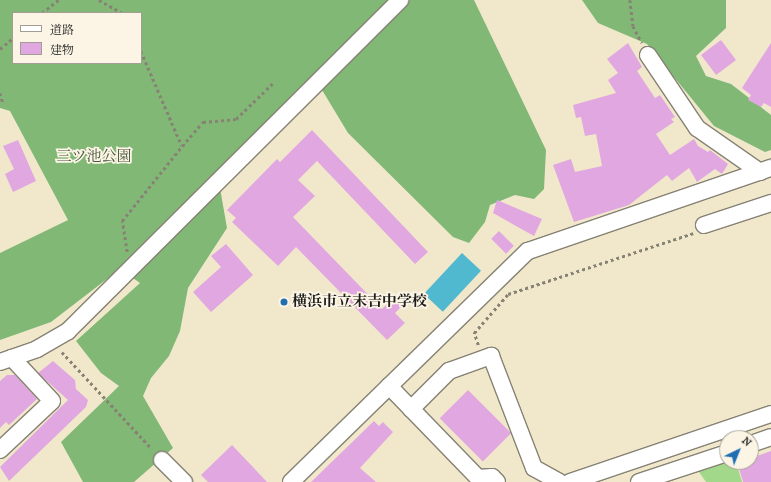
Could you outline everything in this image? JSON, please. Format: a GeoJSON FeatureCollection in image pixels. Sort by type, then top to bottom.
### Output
{"type":"FeatureCollection","features":[{"type":"Feature","properties":{"kind":"street"},"geometry":{"type":"LineString","coordinates":[[0,450],[52,401],[6,360],[53,341],[130,269],[400,0]]}},
{"type":"Feature","properties":{"kind":"street"},"geometry":{"type":"LineString","coordinates":[[648,55],[697,128],[766,170]]}},
{"type":"Feature","properties":{"kind":"street"},"geometry":{"type":"LineString","coordinates":[[291,482],[528,251],[766,170]]}},
{"type":"Feature","properties":{"kind":"street"},"geometry":{"type":"LineString","coordinates":[[704,225],[771,203]]}},
{"type":"Feature","properties":{"kind":"street"},"geometry":{"type":"LineString","coordinates":[[411,408],[449,371],[491,356],[534,468],[559,482]]}},
{"type":"Feature","properties":{"kind":"street"},"geometry":{"type":"LineString","coordinates":[[389,386],[480,480],[492,478],[497,482]]}},
{"type":"Feature","properties":{"kind":"street"},"geometry":{"type":"LineString","coordinates":[[570,482],[771,414]]}},
{"type":"Feature","properties":{"kind":"street"},"geometry":{"type":"LineString","coordinates":[[759,441],[771,437]]}},
{"type":"Feature","properties":{"kind":"street"},"geometry":{"type":"LineString","coordinates":[[639,482],[719,456]]}},
{"type":"Feature","properties":{"kind":"street"},"geometry":{"type":"LineString","coordinates":[[162,460],[184,482]]}},
{"type":"Feature","properties":{"kind":"path"},"geometry":{"type":"LineString","coordinates":[[43,12],[58,0]]}},
{"type":"Feature","properties":{"kind":"path"},"geometry":{"type":"LineString","coordinates":[[99,0],[120,12]]}},
{"type":"Feature","properties":{"kind":"path"},"geometry":{"type":"LineString","coordinates":[[630,0],[633,26],[648,55]]}},
{"type":"Feature","properties":{"kind":"path"},"geometry":{"type":"LineString","coordinates":[[0,50],[12,39]]}},
{"type":"Feature","properties":{"kind":"path"},"geometry":{"type":"LineString","coordinates":[[142,53],[182,146]]}},
{"type":"Feature","properties":{"kind":"path"},"geometry":{"type":"LineString","coordinates":[[130,269],[122,221],[182,146],[204,122],[236,119],[273,83]]}},
{"type":"Feature","properties":{"kind":"path"},"geometry":{"type":"LineString","coordinates":[[0,93],[3,103]]}},
{"type":"Feature","properties":{"kind":"path"},"geometry":{"type":"LineString","coordinates":[[482,359],[474,333],[508,294],[702,230],[704,225]]}},
{"type":"Feature","properties":{"kind":"path"},"geometry":{"type":"LineString","coordinates":[[53,341],[162,460]]}},
{"type":"Feature","properties":{"kind":"green space","name":"三ツ池公園"},"geometry":{"type":"Polygon","coordinates":[[[0,0],[474,0],[546,150],[544,189],[534,199],[515,195],[490,205],[485,222],[469,243],[453,237],[348,133],[313,75],[217,171],[227,228],[188,288],[180,331],[169,356],[151,378],[143,396],[173,448],[134,482],[83,482],[61,442],[119,386],[101,373],[76,341],[140,283],[120,269],[51,322],[0,340],[0,253],[68,220],[10,111],[0,108],[0,0]]]}},
{"type":"Feature","properties":{"kind":"green space"},"geometry":{"type":"Polygon","coordinates":[[[582,0],[726,0],[726,28],[696,56],[706,76],[731,84],[771,115],[771,150],[765,152],[714,126],[647,44],[598,23],[582,0]]]}},
{"type":"Feature","properties":{"kind":"green space"},"geometry":{"type":"Polygon","coordinates":[[[719,462],[719,470],[738,470],[742,482],[706,482],[697,469],[719,462]]]}},
{"type":"Feature","properties":{"kind":"water"},"geometry":{"type":"Polygon","coordinates":[[[462,253],[481,271],[443,312],[424,294],[462,253]]]}},
{"type":"Feature","properties":{"kind":"building"},"geometry":{"type":"Polygon","coordinates":[[[721,40],[736,60],[716,75],[701,55],[721,40]]]}},
{"type":"Feature","properties":{"kind":"building"},"geometry":{"type":"Polygon","coordinates":[[[628,43],[642,67],[637,71],[655,98],[660,95],[675,117],[671,119],[674,122],[656,134],[670,155],[694,139],[698,146],[708,152],[710,150],[728,164],[722,174],[715,169],[697,182],[689,168],[672,181],[667,175],[629,205],[574,222],[553,165],[571,159],[575,172],[602,166],[596,134],[585,136],[581,117],[576,118],[573,105],[616,93],[608,80],[618,73],[607,59],[628,43]]]}},
{"type":"Feature","properties":{"kind":"building"},"geometry":{"type":"Polygon","coordinates":[[[771,43],[771,107],[764,103],[761,107],[748,100],[751,95],[742,88],[771,43]]]}},
{"type":"Feature","properties":{"kind":"building"},"geometry":{"type":"Polygon","coordinates":[[[312,130],[428,252],[415,264],[317,161],[298,180],[315,196],[293,217],[382,309],[395,297],[403,305],[395,313],[405,323],[387,340],[296,247],[278,266],[232,222],[236,218],[227,210],[277,159],[280,162],[312,130]]]}},
{"type":"Feature","properties":{"kind":"building"},"geometry":{"type":"Polygon","coordinates":[[[18,140],[36,181],[13,192],[5,174],[14,169],[3,146],[18,140]]]}},
{"type":"Feature","properties":{"kind":"building"},"geometry":{"type":"Polygon","coordinates":[[[497,200],[542,219],[534,236],[493,213],[497,200]]]}},
{"type":"Feature","properties":{"kind":"building"},"geometry":{"type":"Polygon","coordinates":[[[499,231],[514,246],[506,254],[491,239],[499,231]]]}},
{"type":"Feature","properties":{"kind":"building"},"geometry":{"type":"Polygon","coordinates":[[[226,244],[253,275],[211,312],[193,292],[221,267],[211,256],[226,244]]]}},
{"type":"Feature","properties":{"kind":"building"},"geometry":{"type":"Polygon","coordinates":[[[53,361],[75,380],[76,389],[88,400],[86,407],[9,481],[0,467],[68,400],[38,373],[53,361]]]}},
{"type":"Feature","properties":{"kind":"building"},"geometry":{"type":"Polygon","coordinates":[[[7,375],[15,375],[37,399],[9,425],[6,422],[0,428],[0,381],[7,375]]]}},
{"type":"Feature","properties":{"kind":"building"},"geometry":{"type":"Polygon","coordinates":[[[468,390],[511,433],[483,461],[440,418],[468,390]]]}},
{"type":"Feature","properties":{"kind":"building"},"geometry":{"type":"Polygon","coordinates":[[[374,421],[379,426],[383,422],[393,432],[360,468],[376,482],[311,482],[374,421]]]}},
{"type":"Feature","properties":{"kind":"building"},"geometry":{"type":"Polygon","coordinates":[[[232,445],[267,482],[208,482],[201,475],[232,445]]]}},
{"type":"Feature","properties":{"kind":"building"},"geometry":{"type":"Polygon","coordinates":[[[771,451],[771,482],[743,482],[739,470],[759,470],[759,455],[771,451]]]}},
{"type":"Feature","properties":{"kind":"place","name":"横浜市立末吉中学校"},"geometry":{"type":"Point","coordinates":[284,302]}}]}
